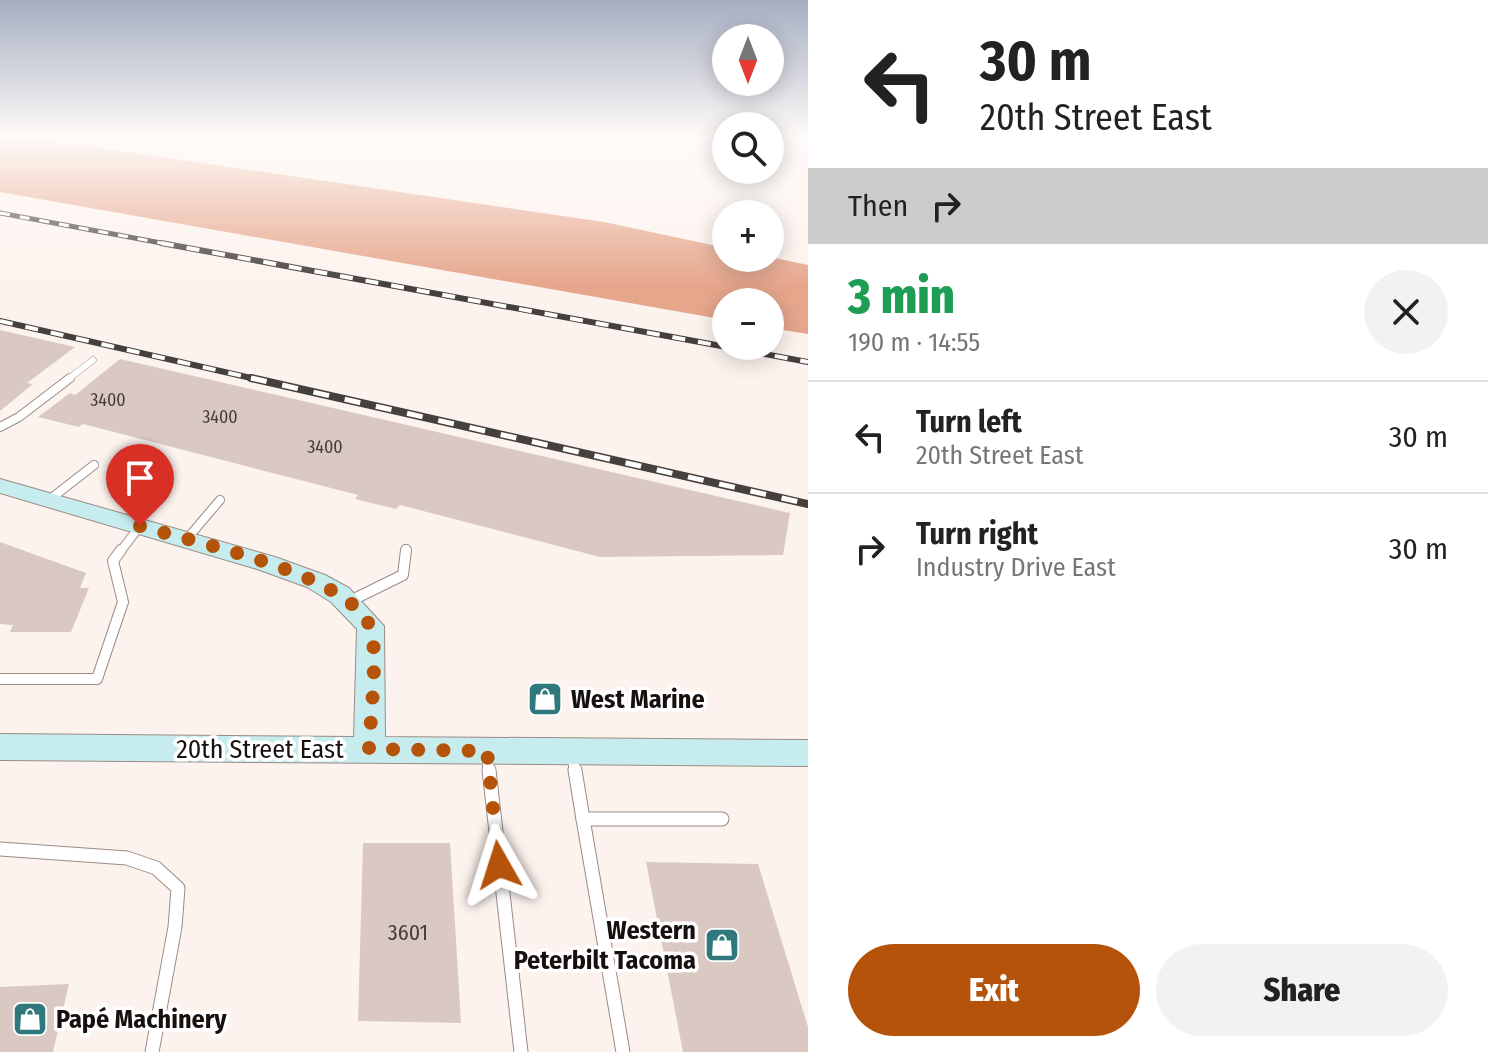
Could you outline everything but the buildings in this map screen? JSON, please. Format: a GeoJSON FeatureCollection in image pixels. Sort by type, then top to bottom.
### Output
{"type":"FeatureCollection","features":[{"type":"Feature","properties":{"kind":"main road"},"geometry":{"type":"LineString","coordinates":[[0,486],[316,581],[348,602],[370,626],[372,637],[369,749]]}},
{"type":"Feature","properties":{"kind":"main road","name":"20th Street East"},"geometry":{"type":"LineString","coordinates":[[0,747],[808,753]]}},
{"type":"Feature","properties":{"kind":"lane"},"geometry":{"type":"LineString","coordinates":[[0,427],[19,417],[93,360]]}},
{"type":"Feature","properties":{"kind":"lane"},"geometry":{"type":"LineString","coordinates":[[49,500],[94,465]]}},
{"type":"Feature","properties":{"kind":"lane"},"geometry":{"type":"LineString","coordinates":[[186,540],[220,500]]}},
{"type":"Feature","properties":{"kind":"lane"},"geometry":{"type":"LineString","coordinates":[[0,679],[97,679],[123,602],[113,561],[140,526]]}},
{"type":"Feature","properties":{"kind":"lane"},"geometry":{"type":"LineString","coordinates":[[348,602],[403,575],[406,549]]}},
{"type":"Feature","properties":{"kind":"lane"},"geometry":{"type":"LineString","coordinates":[[487,751],[521,1052]]}},
{"type":"Feature","properties":{"kind":"lane"},"geometry":{"type":"LineString","coordinates":[[571,751],[623,1052]]}},
{"type":"Feature","properties":{"kind":"lane"},"geometry":{"type":"LineString","coordinates":[[583,819],[722,819]]}},
{"type":"Feature","properties":{"kind":"lane"},"geometry":{"type":"LineString","coordinates":[[0,849],[127,858],[156,868],[178,888],[175,927],[152,1052]]}},
{"type":"Feature","properties":{"kind":"shaded area"},"geometry":{"type":"Polygon","coordinates":[[[0,187],[366,187],[604,222],[712,245],[712,272],[784,272],[784,260],[808,265],[808,334],[784,330],[784,288],[712,288],[712,318],[0,192],[0,187]]]}},
{"type":"Feature","properties":{"kind":"railway"},"geometry":{"type":"LineString","coordinates":[[0,213],[172,245]]}},
{"type":"Feature","properties":{"kind":"railway"},"geometry":{"type":"LineString","coordinates":[[161,243],[808,362]]}},
{"type":"Feature","properties":{"kind":"railway"},"geometry":{"type":"LineString","coordinates":[[0,321],[260,380]]}},
{"type":"Feature","properties":{"kind":"railway"},"geometry":{"type":"LineString","coordinates":[[251,378],[808,504]]}},
{"type":"Feature","properties":{"kind":"place","name":"West Marine"},"geometry":{"type":"Point","coordinates":[545,699]}},
{"type":"Feature","properties":{"kind":"place","name":"Western Peterbilt Tacoma"},"geometry":{"type":"Point","coordinates":[722,945]}},
{"type":"Feature","properties":{"kind":"place","name":"Papé Machinery"},"geometry":{"type":"Point","coordinates":[30,1019]}},
{"type":"Feature","properties":{"kind":"route"},"geometry":{"type":"LineString","coordinates":[[140,526],[266,563],[316,581],[340,595],[370,626],[369,749],[487,751],[499,865]]}}]}
